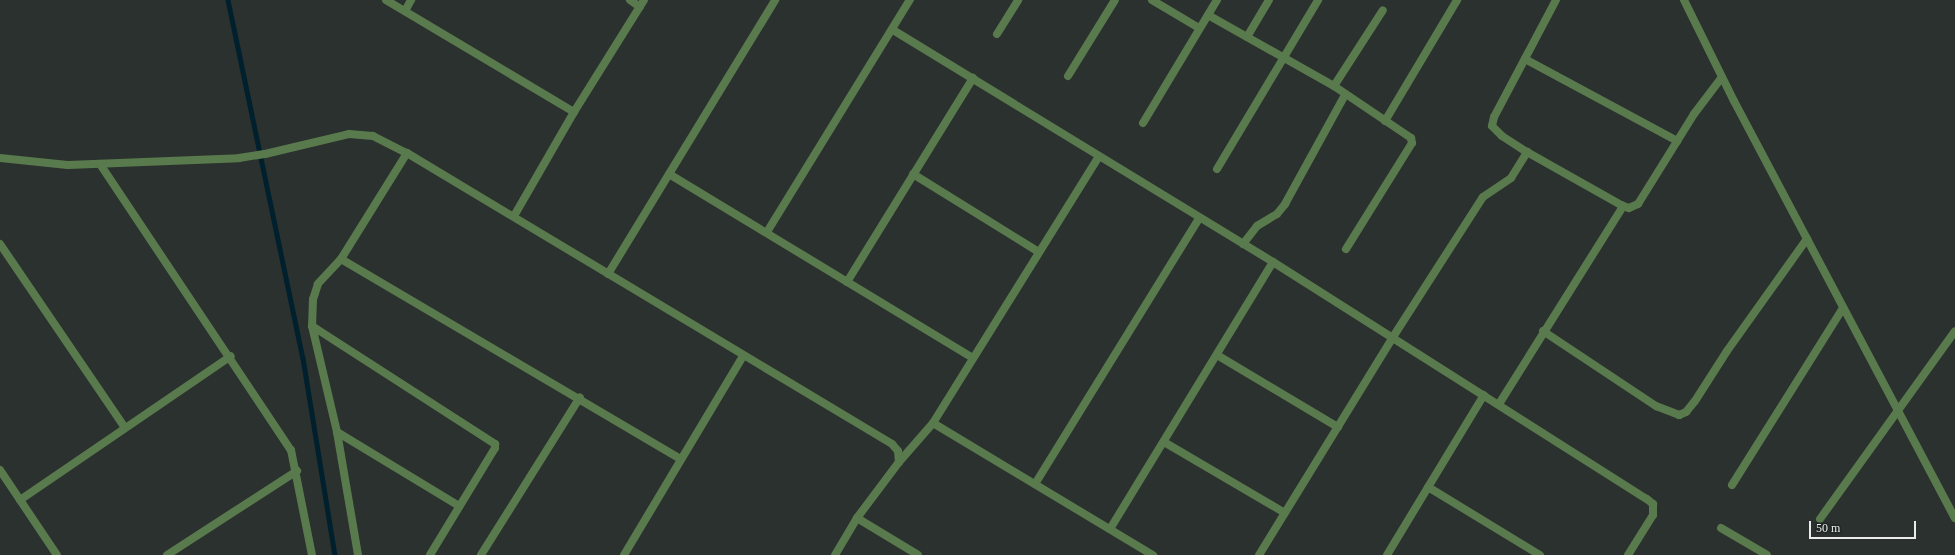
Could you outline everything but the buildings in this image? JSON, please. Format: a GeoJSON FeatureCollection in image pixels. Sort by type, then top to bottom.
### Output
{"type":"FeatureCollection","features":[{"type":"Feature","properties":{"kind":"street"},"geometry":{"type":"LineString","coordinates":[[386,0],[574,112]]}},
{"type":"Feature","properties":{"kind":"street"},"geometry":{"type":"LineString","coordinates":[[405,11],[411,0]]}},
{"type":"Feature","properties":{"kind":"street"},"geometry":{"type":"LineString","coordinates":[[514,216],[574,112],[642,3],[630,0]]}},
{"type":"Feature","properties":{"kind":"street"},"geometry":{"type":"LineString","coordinates":[[608,274],[775,0]]}},
{"type":"Feature","properties":{"kind":"street"},"geometry":{"type":"LineString","coordinates":[[767,232],[893,30],[910,0]]}},
{"type":"Feature","properties":{"kind":"street"},"geometry":{"type":"LineString","coordinates":[[997,34],[1018,0]]}},
{"type":"Feature","properties":{"kind":"street"},"geometry":{"type":"LineString","coordinates":[[1068,76],[1116,0]]}},
{"type":"Feature","properties":{"kind":"street"},"geometry":{"type":"LineString","coordinates":[[1152,0],[1199,28]]}},
{"type":"Feature","properties":{"kind":"street"},"geometry":{"type":"LineString","coordinates":[[1143,123],[1217,0]]}},
{"type":"Feature","properties":{"kind":"street"},"geometry":{"type":"LineString","coordinates":[[1247,37],[1269,0]]}},
{"type":"Feature","properties":{"kind":"street"},"geometry":{"type":"LineString","coordinates":[[1217,169],[1318,0]]}},
{"type":"Feature","properties":{"kind":"street"},"geometry":{"type":"LineString","coordinates":[[1385,121],[1457,0]]}},
{"type":"Feature","properties":{"kind":"street"},"geometry":{"type":"LineString","coordinates":[[1556,0],[1494,118],[1492,126],[1502,136],[1527,152],[1623,206],[1629,208],[1638,204],[1712,87],[1722,77]]}},
{"type":"Feature","properties":{"kind":"street"},"geometry":{"type":"LineString","coordinates":[[1684,0],[1722,77],[1955,518]]}},
{"type":"Feature","properties":{"kind":"street"},"geometry":{"type":"LineString","coordinates":[[1334,86],[1383,10]]}},
{"type":"Feature","properties":{"kind":"street"},"geometry":{"type":"LineString","coordinates":[[1208,15],[1334,86],[1345,95],[1411,138],[1412,143],[1346,249]]}},
{"type":"Feature","properties":{"kind":"street"},"geometry":{"type":"LineString","coordinates":[[893,30],[1199,218],[1274,262],[1499,404],[1653,504],[1653,516],[1628,555]]}},
{"type":"Feature","properties":{"kind":"street"},"geometry":{"type":"LineString","coordinates":[[1525,59],[1677,141]]}},
{"type":"Feature","properties":{"kind":"street"},"geometry":{"type":"LineString","coordinates":[[847,282],[973,78]]}},
{"type":"Feature","properties":{"kind":"street"},"geometry":{"type":"LineString","coordinates":[[1243,244],[1256,226],[1277,214],[1285,204],[1345,95]]}},
{"type":"Feature","properties":{"kind":"street"},"geometry":{"type":"LineString","coordinates":[[0,158],[61,164],[100,164],[239,158],[265,154],[349,134],[373,136],[408,152],[743,356],[892,444],[898,451],[899,462]]}},
{"type":"Feature","properties":{"kind":"street"},"geometry":{"type":"LineString","coordinates":[[358,555],[337,432],[312,326],[313,299],[318,284],[341,259],[408,152]]}},
{"type":"Feature","properties":{"kind":"street"},"geometry":{"type":"LineString","coordinates":[[1259,555],[1393,337],[1483,197],[1511,178],[1527,152]]}},
{"type":"Feature","properties":{"kind":"street"},"geometry":{"type":"LineString","coordinates":[[835,555],[858,518],[899,462],[933,423],[1099,156]]}},
{"type":"Feature","properties":{"kind":"street"},"geometry":{"type":"LineString","coordinates":[[100,164],[231,356],[291,450],[297,471],[312,555]]}},
{"type":"Feature","properties":{"kind":"street"},"geometry":{"type":"LineString","coordinates":[[669,174],[973,358]]}},
{"type":"Feature","properties":{"kind":"street"},"geometry":{"type":"LineString","coordinates":[[913,174],[1039,252]]}},
{"type":"Feature","properties":{"kind":"street"},"geometry":{"type":"LineString","coordinates":[[1499,404],[1543,331],[1623,206]]}},
{"type":"Feature","properties":{"kind":"street"},"geometry":{"type":"LineString","coordinates":[[1035,484],[1199,218]]}},
{"type":"Feature","properties":{"kind":"street"},"geometry":{"type":"LineString","coordinates":[[1543,331],[1656,406],[1679,415],[1686,412],[1695,401],[1727,351],[1807,239]]}},
{"type":"Feature","properties":{"kind":"street"},"geometry":{"type":"LineString","coordinates":[[0,244],[125,428]]}},
{"type":"Feature","properties":{"kind":"street"},"geometry":{"type":"LineString","coordinates":[[341,259],[580,397],[681,458]]}},
{"type":"Feature","properties":{"kind":"street"},"geometry":{"type":"LineString","coordinates":[[1110,529],[1274,262]]}},
{"type":"Feature","properties":{"kind":"street"},"geometry":{"type":"LineString","coordinates":[[1732,486],[1843,308]]}},
{"type":"Feature","properties":{"kind":"street"},"geometry":{"type":"LineString","coordinates":[[312,326],[494,444],[495,448],[430,555]]}},
{"type":"Feature","properties":{"kind":"street"},"geometry":{"type":"LineString","coordinates":[[1820,519],[1954,334]]}},
{"type":"Feature","properties":{"kind":"street"},"geometry":{"type":"LineString","coordinates":[[1217,355],[1338,426]]}},
{"type":"Feature","properties":{"kind":"street"},"geometry":{"type":"LineString","coordinates":[[20,500],[231,356]]}},
{"type":"Feature","properties":{"kind":"street"},"geometry":{"type":"LineString","coordinates":[[624,555],[743,356]]}},
{"type":"Feature","properties":{"kind":"street"},"geometry":{"type":"LineString","coordinates":[[1387,555],[1484,395]]}},
{"type":"Feature","properties":{"kind":"street"},"geometry":{"type":"LineString","coordinates":[[481,555],[580,397]]}},
{"type":"Feature","properties":{"kind":"street"},"geometry":{"type":"LineString","coordinates":[[933,423],[1153,555]]}},
{"type":"Feature","properties":{"kind":"street"},"geometry":{"type":"LineString","coordinates":[[337,432],[459,506]]}},
{"type":"Feature","properties":{"kind":"street"},"geometry":{"type":"LineString","coordinates":[[1164,442],[1285,513]]}},
{"type":"Feature","properties":{"kind":"street"},"geometry":{"type":"LineString","coordinates":[[0,470],[57,555]]}},
{"type":"Feature","properties":{"kind":"street"},"geometry":{"type":"LineString","coordinates":[[167,555],[297,471]]}},
{"type":"Feature","properties":{"kind":"street"},"geometry":{"type":"LineString","coordinates":[[1428,487],[1540,555]]}},
{"type":"Feature","properties":{"kind":"street"},"geometry":{"type":"LineString","coordinates":[[858,518],[918,555]]}},
{"type":"Feature","properties":{"kind":"street"},"geometry":{"type":"LineString","coordinates":[[1721,528],[1767,555]]}},
{"type":"Feature","properties":{"kind":"waterway"},"geometry":{"type":"LineString","coordinates":[[228,0],[303,358],[335,555]]}}]}
